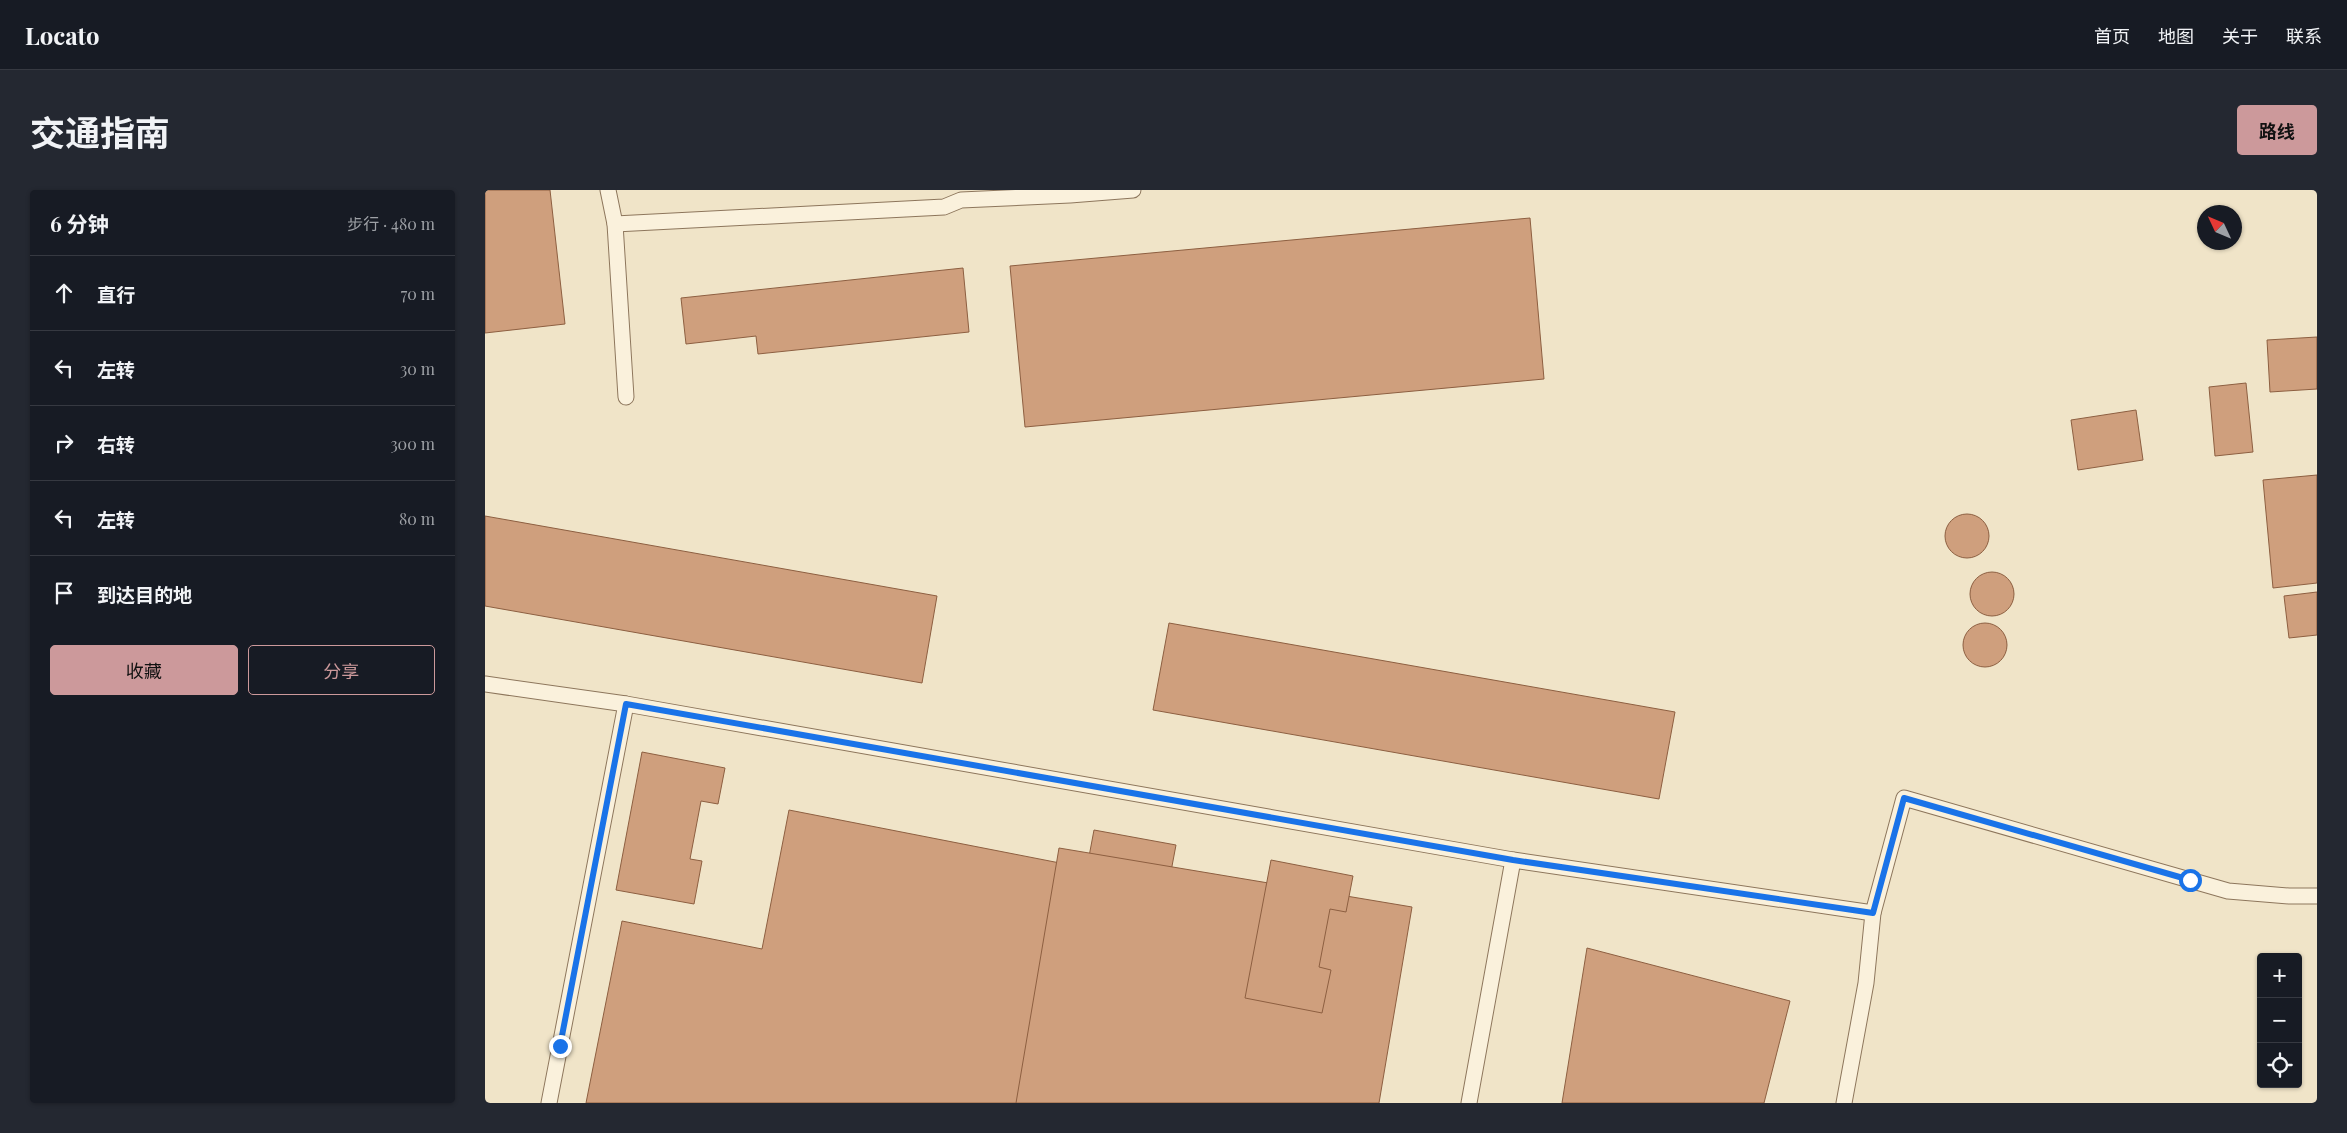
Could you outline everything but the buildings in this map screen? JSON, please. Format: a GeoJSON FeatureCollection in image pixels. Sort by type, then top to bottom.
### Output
{"type":"FeatureCollection","features":[{"type":"Feature","properties":{"kind":"lane"},"geometry":{"type":"LineString","coordinates":[[608,190],[615,224],[626,397]]}},
{"type":"Feature","properties":{"kind":"lane"},"geometry":{"type":"LineString","coordinates":[[615,224],[944,207],[961,200],[1133,190]]}},
{"type":"Feature","properties":{"kind":"lane"},"geometry":{"type":"LineString","coordinates":[[485,684],[626,704],[1513,860],[1873,913]]}},
{"type":"Feature","properties":{"kind":"lane"},"geometry":{"type":"LineString","coordinates":[[549,1103],[626,704]]}},
{"type":"Feature","properties":{"kind":"lane"},"geometry":{"type":"LineString","coordinates":[[1844,1103],[1866,983],[1873,913],[1904,798],[2228,891],[2289,896],[2317,896]]}},
{"type":"Feature","properties":{"kind":"lane"},"geometry":{"type":"LineString","coordinates":[[1469,1103],[1513,860]]}},
{"type":"Feature","properties":{"kind":"route"},"geometry":{"type":"LineString","coordinates":[[560,1046],[626,704],[1513,860],[1873,913],[1904,798],[2190,880]]}}]}
